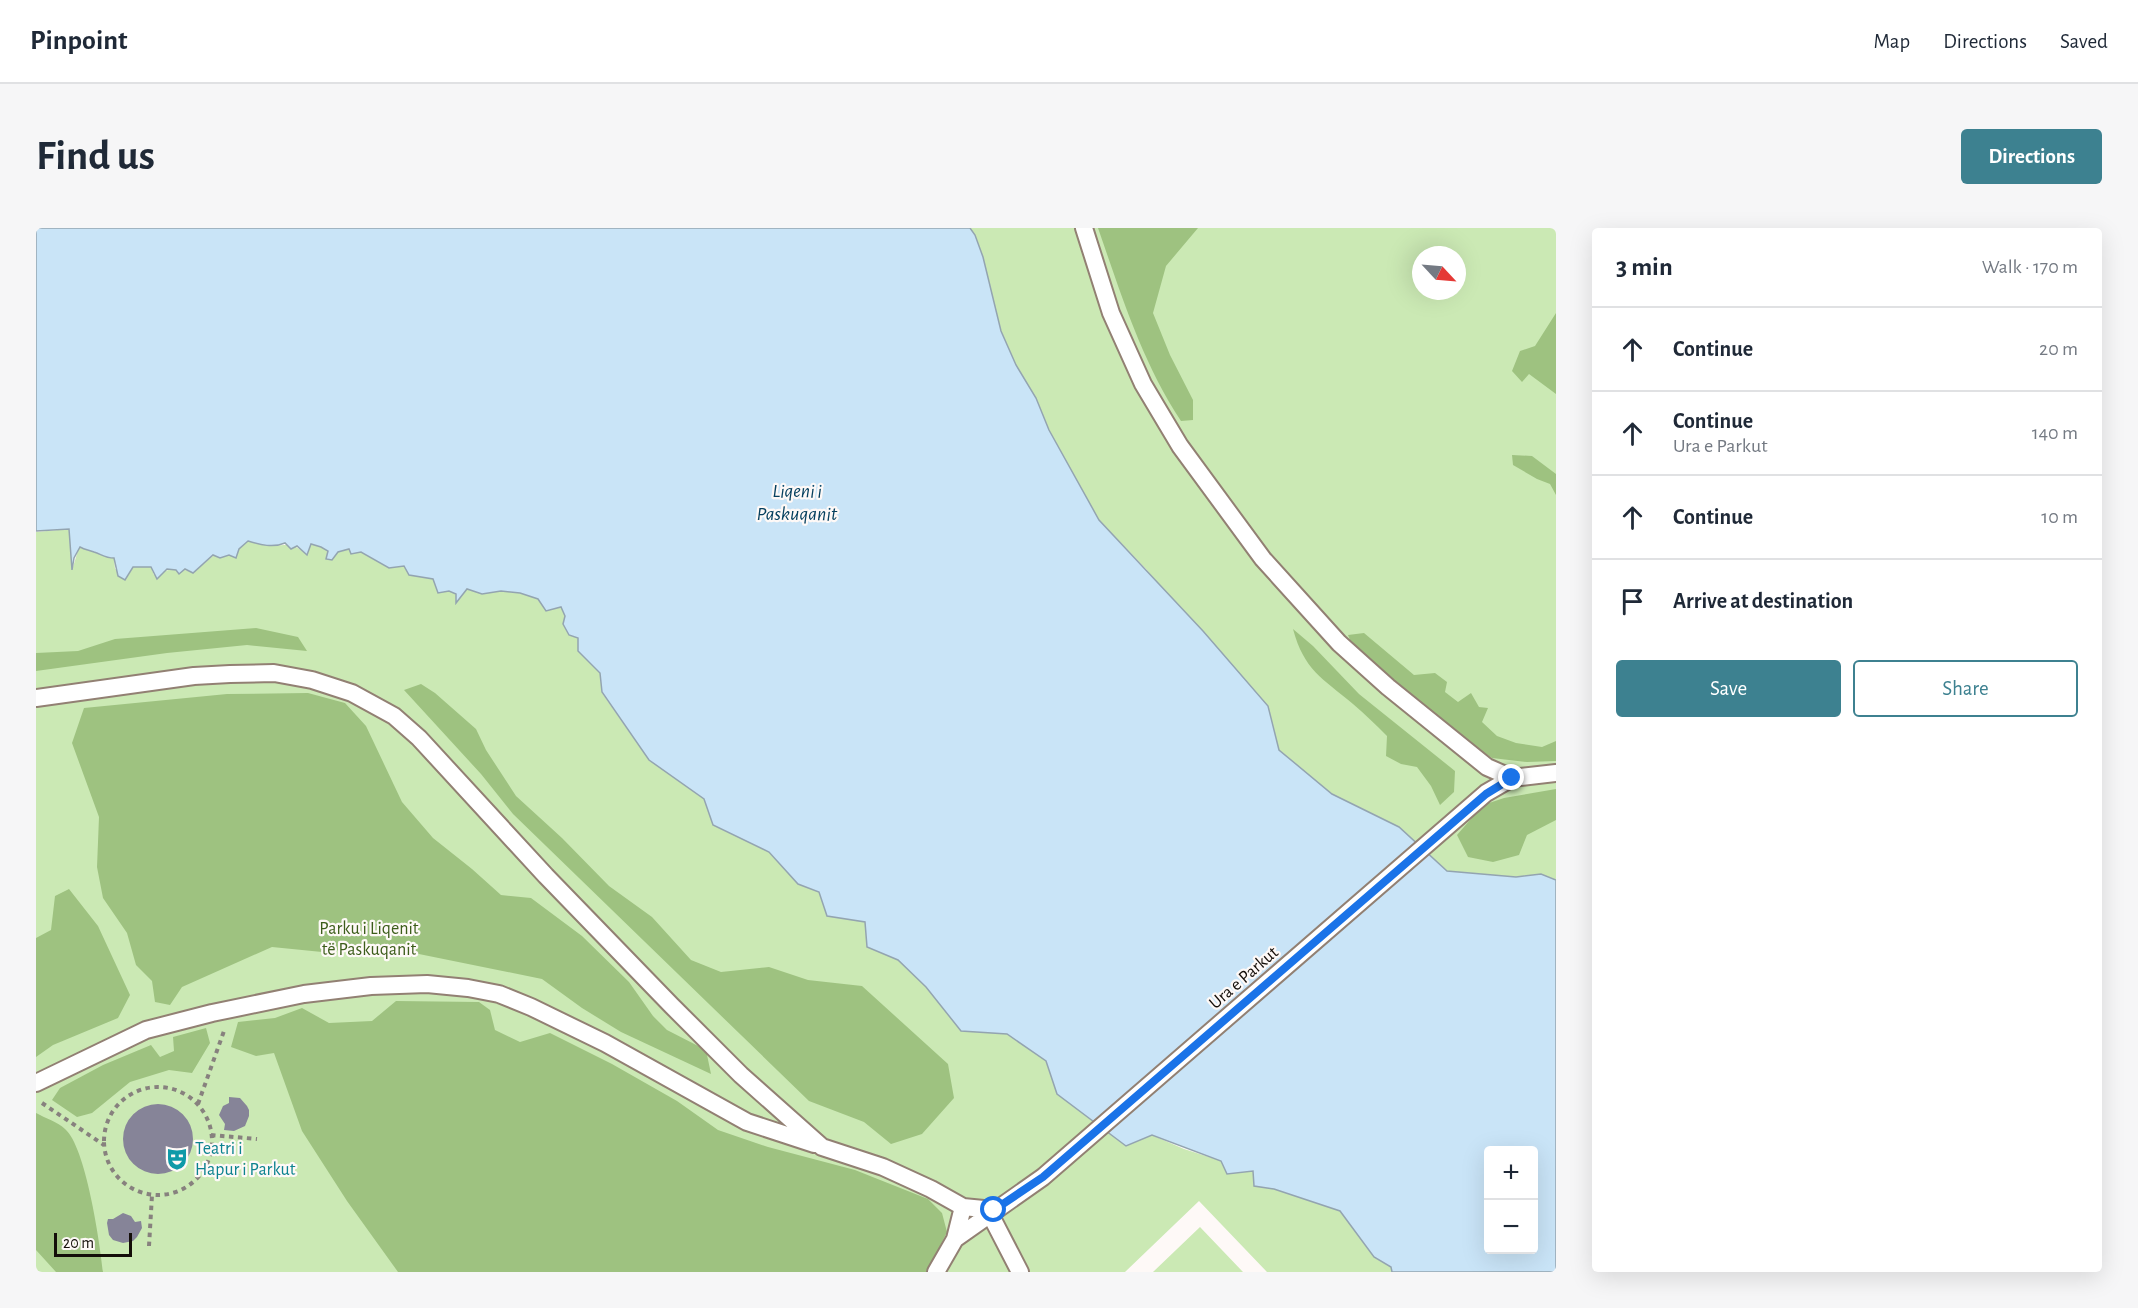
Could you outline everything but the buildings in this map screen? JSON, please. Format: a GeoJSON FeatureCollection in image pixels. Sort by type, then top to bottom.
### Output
{"type":"FeatureCollection","features":[{"type":"Feature","properties":{"kind":"street"},"geometry":{"type":"LineString","coordinates":[[1084,228],[1111,313],[1143,384],[1180,446],[1257,551],[1339,644],[1487,767],[1512,778],[1556,774]]}},
{"type":"Feature","properties":{"kind":"street"},"geometry":{"type":"LineString","coordinates":[[36,698],[194,676],[274,673],[312,680],[351,693],[393,716],[419,738],[546,876],[741,1075],[785,1126],[822,1147],[883,1167],[932,1189],[963,1207],[992,1212],[1020,1272]]}},
{"type":"Feature","properties":{"kind":"street"},"geometry":{"type":"LineString","coordinates":[[1486,794],[1487,767]]}},
{"type":"Feature","properties":{"kind":"street","name":"Ura e Parkut"},"geometry":{"type":"LineString","coordinates":[[955,1239],[1043,1177],[1486,794],[1512,778]]}},
{"type":"Feature","properties":{"kind":"street"},"geometry":{"type":"LineString","coordinates":[[36,1083],[146,1030],[304,994],[371,986],[428,984],[499,994],[566,1023],[747,1122],[785,1126]]}},
{"type":"Feature","properties":{"kind":"street"},"geometry":{"type":"LineString","coordinates":[[936,1272],[955,1239],[963,1207]]}},
{"type":"Feature","properties":{"kind":"path"},"geometry":{"type":"LineString","coordinates":[[198,1104],[233,1009]]}},
{"type":"Feature","properties":{"kind":"path"},"geometry":{"type":"LineString","coordinates":[[159,1087],[173,1089],[198,1104],[206,1115],[212,1135],[210,1157],[204,1170],[195,1181],[183,1189],[166,1195],[152,1195],[131,1189],[118,1177],[108,1162],[104,1145],[106,1127],[113,1111],[126,1098],[141,1090],[159,1087]]}},
{"type":"Feature","properties":{"kind":"path"},"geometry":{"type":"LineString","coordinates":[[36,1099],[104,1145]]}},
{"type":"Feature","properties":{"kind":"path"},"geometry":{"type":"LineString","coordinates":[[212,1135],[257,1139]]}},
{"type":"Feature","properties":{"kind":"path"},"geometry":{"type":"LineString","coordinates":[[149,1246],[152,1195]]}},
{"type":"Feature","properties":{"kind":"green space"},"geometry":{"type":"Polygon","coordinates":[[[970,228],[1556,228],[1556,880],[1541,874],[1516,877],[1447,871],[1399,827],[1332,794],[1279,750],[1273,726],[1146,569],[1099,520],[1049,430],[1036,398],[1016,365],[1001,331],[970,228]]]}},
{"type":"Feature","properties":{"kind":"green space"},"geometry":{"type":"Polygon","coordinates":[[[1098,228],[1198,228],[1166,266],[1153,313],[1170,355],[1193,400],[1193,420],[1181,421],[1155,375],[1115,278],[1098,228]]]}},
{"type":"Feature","properties":{"kind":"green space"},"geometry":{"type":"Polygon","coordinates":[[[1556,313],[1556,394],[1529,374],[1522,382],[1512,371],[1520,351],[1535,346],[1556,313]]]}},
{"type":"Feature","properties":{"kind":"green space"},"geometry":{"type":"Polygon","coordinates":[[[1512,455],[1532,456],[1556,474],[1556,495],[1550,484],[1513,465],[1512,455]]]}},
{"type":"Feature","properties":{"kind":"green space","name":"Parku i Liqenit të Paskuqanit"},"geometry":{"type":"Polygon","coordinates":[[[69,529],[73,567],[79,547],[114,558],[115,569],[129,574],[133,567],[151,567],[154,575],[174,569],[193,573],[214,555],[239,549],[248,541],[265,545],[288,545],[296,547],[307,555],[310,544],[328,551],[326,559],[349,549],[361,552],[389,568],[404,566],[409,575],[433,579],[456,594],[456,602],[466,589],[482,594],[501,591],[520,593],[561,607],[565,616],[563,624],[569,635],[578,638],[578,651],[600,673],[602,693],[649,760],[704,799],[713,825],[769,852],[798,884],[819,892],[827,916],[865,922],[867,947],[898,960],[926,987],[961,1030],[1007,1033],[1046,1061],[1057,1094],[1184,1149],[1253,1171],[1254,1186],[1274,1189],[1340,1211],[1374,1257],[1391,1267],[1392,1272],[1267,1272],[1199,1201],[1125,1272],[36,1272],[36,532],[69,529]]]}},
{"type":"Feature","properties":{"kind":"green space"},"geometry":{"type":"Polygon","coordinates":[[[256,628],[298,637],[307,651],[247,645],[167,653],[36,671],[36,653],[78,651],[115,639],[256,628]]]}},
{"type":"Feature","properties":{"kind":"green space"},"geometry":{"type":"Polygon","coordinates":[[[1293,629],[1313,646],[1359,694],[1455,771],[1454,792],[1440,805],[1431,786],[1417,767],[1401,764],[1386,756],[1387,736],[1323,680],[1309,664],[1297,643],[1293,629]]]}},
{"type":"Feature","properties":{"kind":"green space"},"geometry":{"type":"Polygon","coordinates":[[[1364,633],[1414,675],[1435,673],[1447,682],[1445,692],[1458,702],[1471,693],[1479,707],[1488,708],[1482,722],[1497,736],[1516,743],[1542,747],[1556,741],[1556,761],[1527,762],[1492,758],[1468,742],[1352,645],[1348,635],[1364,633]]]}},
{"type":"Feature","properties":{"kind":"green space"},"geometry":{"type":"Polygon","coordinates":[[[421,684],[435,693],[476,729],[486,750],[516,796],[562,838],[609,886],[652,917],[691,960],[721,972],[769,967],[808,980],[862,986],[948,1064],[954,1098],[922,1134],[891,1144],[864,1122],[809,1101],[513,814],[481,774],[404,690],[421,684]]]}},
{"type":"Feature","properties":{"kind":"green space"},"geometry":{"type":"Polygon","coordinates":[[[308,693],[345,703],[366,726],[402,802],[433,838],[501,895],[531,898],[582,936],[629,982],[653,1016],[667,1030],[706,1050],[711,1074],[621,1032],[542,979],[414,953],[370,947],[322,952],[272,947],[182,987],[170,1005],[155,1002],[152,981],[136,965],[127,933],[103,898],[97,867],[99,817],[72,743],[84,708],[227,694],[308,693]]]}},
{"type":"Feature","properties":{"kind":"green space"},"geometry":{"type":"Polygon","coordinates":[[[1556,789],[1556,820],[1527,835],[1519,855],[1493,862],[1468,857],[1457,835],[1483,805],[1504,798],[1556,789]]]}},
{"type":"Feature","properties":{"kind":"green space"},"geometry":{"type":"Polygon","coordinates":[[[69,889],[98,926],[130,995],[118,1018],[53,1045],[36,1057],[36,938],[51,930],[55,896],[69,889]]]}},
{"type":"Feature","properties":{"kind":"green space"},"geometry":{"type":"Polygon","coordinates":[[[396,1001],[479,1002],[490,1010],[495,1030],[520,1042],[550,1033],[612,1064],[677,1101],[718,1130],[768,1147],[855,1170],[928,1199],[942,1213],[947,1232],[927,1272],[398,1272],[347,1201],[302,1131],[274,1053],[256,1056],[231,1047],[238,1022],[275,1018],[302,1008],[329,1023],[372,1021],[396,1001]]]}},
{"type":"Feature","properties":{"kind":"green space"},"geometry":{"type":"Polygon","coordinates":[[[206,1028],[210,1043],[192,1073],[169,1070],[130,1082],[92,1113],[77,1117],[52,1100],[60,1088],[103,1065],[151,1045],[160,1057],[174,1051],[173,1037],[206,1028]]]}},
{"type":"Feature","properties":{"kind":"green space"},"geometry":{"type":"Polygon","coordinates":[[[36,1113],[65,1129],[73,1139],[91,1196],[103,1272],[56,1272],[36,1250],[36,1113]]]}},
{"type":"Feature","properties":{"kind":"green space"},"geometry":{"type":"Polygon","coordinates":[[[1200,1227],[1243,1272],[1153,1272],[1200,1227]]]}},
{"type":"Feature","properties":{"kind":"water","name":"Liqeni i Paskuqanit"},"geometry":{"type":"Polygon","coordinates":[[[36,228],[970,228],[983,257],[1001,331],[1016,365],[1036,398],[1049,430],[1099,520],[1203,631],[1268,706],[1279,750],[1332,794],[1399,827],[1447,871],[1516,877],[1541,874],[1556,880],[1556,1272],[1392,1272],[1391,1267],[1374,1257],[1340,1211],[1274,1189],[1254,1186],[1253,1171],[1227,1174],[1221,1161],[1152,1135],[1126,1146],[1057,1094],[1046,1061],[1007,1034],[961,1031],[926,987],[898,960],[867,947],[865,922],[827,916],[819,892],[798,884],[769,852],[713,825],[704,799],[649,760],[602,692],[600,673],[578,651],[578,638],[569,635],[563,624],[565,616],[561,607],[546,611],[538,599],[520,593],[501,591],[482,594],[467,589],[456,603],[456,594],[449,591],[438,593],[433,579],[409,575],[404,566],[389,568],[361,552],[351,554],[349,549],[338,552],[332,560],[326,559],[328,551],[311,544],[307,555],[297,546],[291,549],[285,543],[267,545],[248,541],[239,549],[236,558],[229,555],[220,558],[213,555],[193,573],[185,569],[179,574],[176,570],[167,569],[157,579],[151,567],[133,567],[125,580],[118,576],[114,558],[80,547],[74,558],[72,570],[69,529],[36,531],[36,228]]]}},
{"type":"Feature","properties":{"kind":"place","name":"Teatri i Hapur i Parkut"},"geometry":{"type":"Point","coordinates":[177,1159]}},
{"type":"Feature","properties":{"kind":"route"},"geometry":{"type":"LineString","coordinates":[[994,1210],[1043,1177],[1486,794],[1512,778]]}}]}
